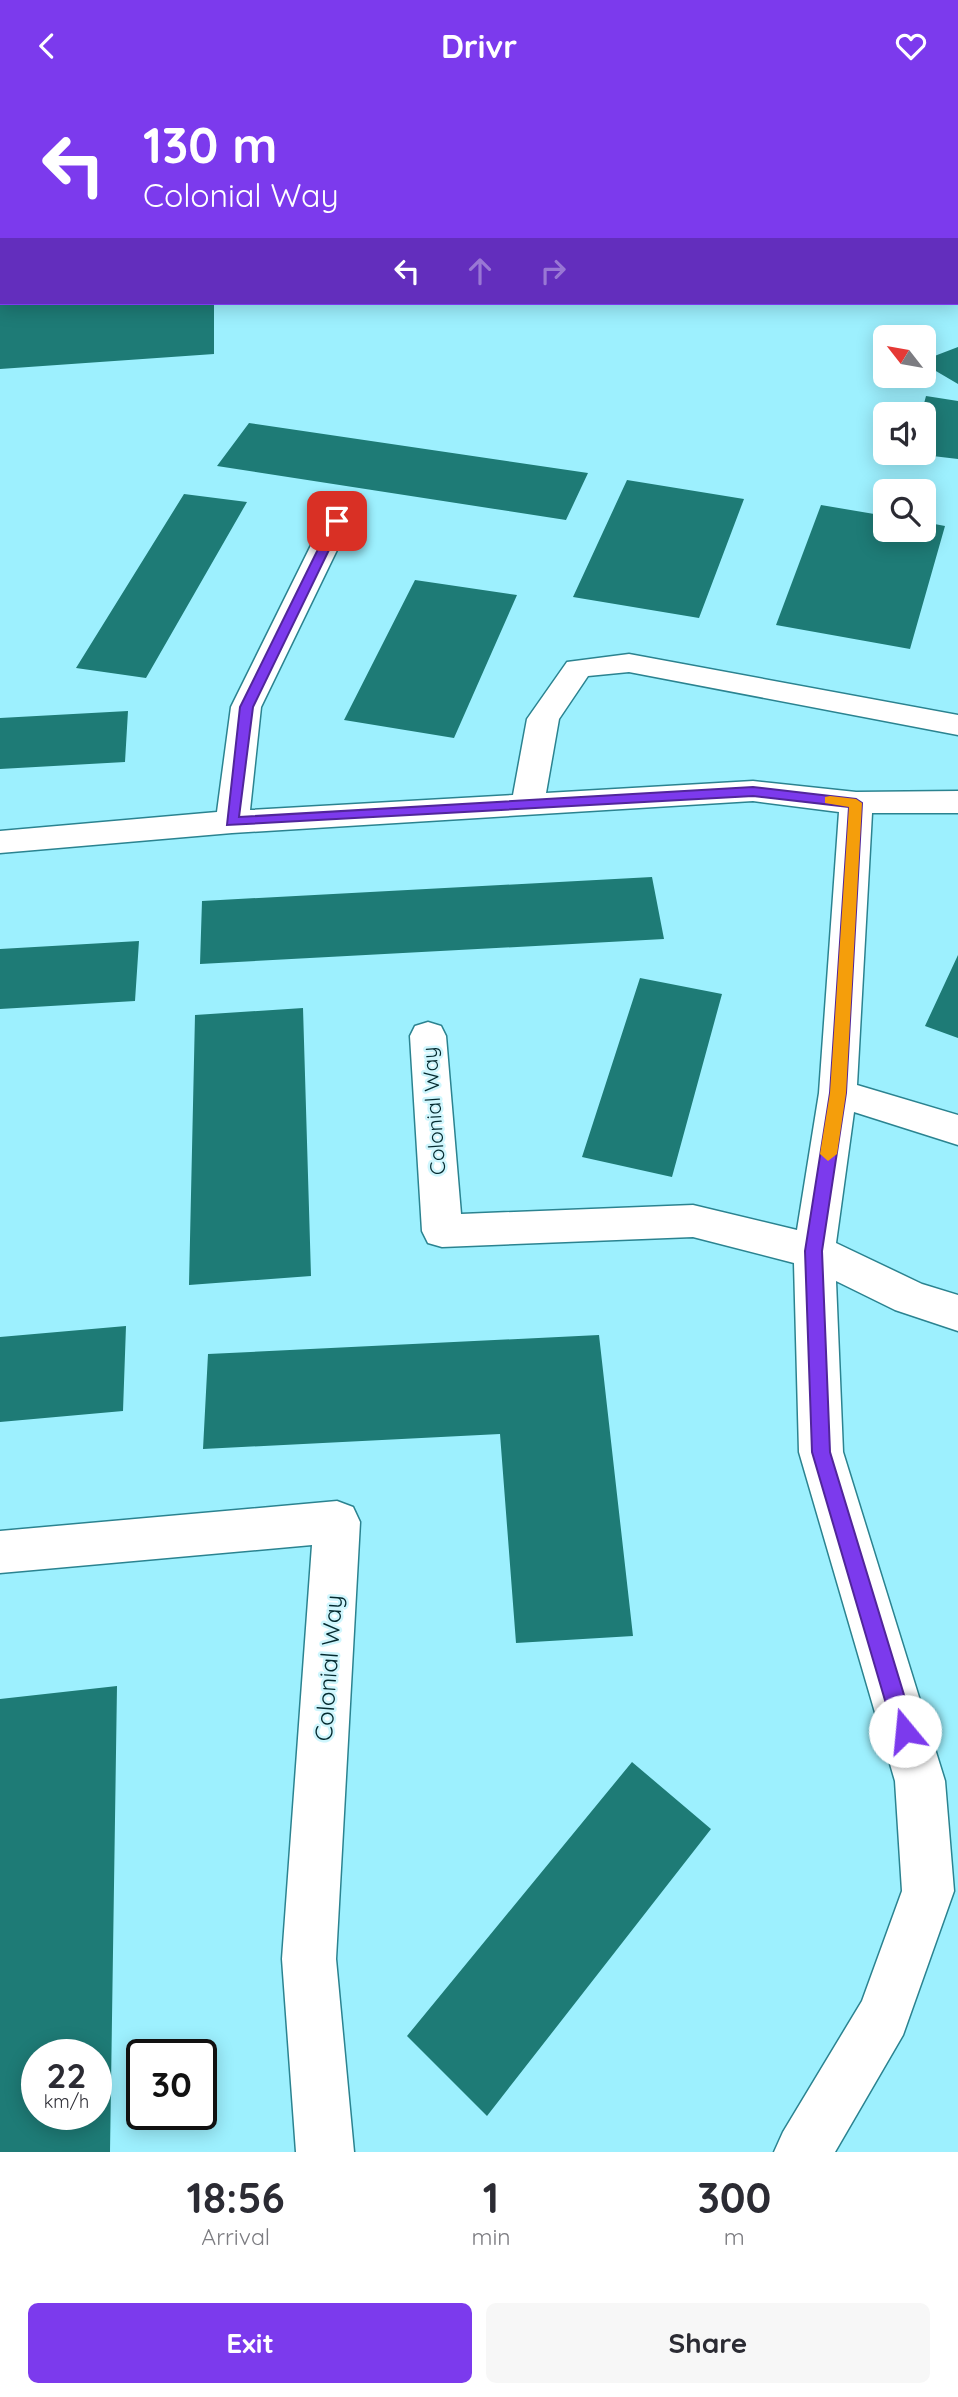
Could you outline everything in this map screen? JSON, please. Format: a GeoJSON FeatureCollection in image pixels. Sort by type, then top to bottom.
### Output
{"type":"FeatureCollection","features":[{"type":"Feature","properties":{"kind":"street"},"geometry":{"type":"LineString","coordinates":[[232,822],[246,707],[337,521]]}},
{"type":"Feature","properties":{"kind":"street"},"geometry":{"type":"LineString","coordinates":[[527,806],[543,719],[578,668],[629,663],[958,725]]}},
{"type":"Feature","properties":{"kind":"street"},"geometry":{"type":"LineString","coordinates":[[0,842],[232,822],[753,791],[856,803],[958,802]]}},
{"type":"Feature","properties":{"kind":"street"},"geometry":{"type":"LineString","coordinates":[[803,2152],[884,2016],[928,1891],[920,1781],[821,1452],[814,1251],[838,1093],[856,803]]}},
{"type":"Feature","properties":{"kind":"street","name":"Colonial Way"},"geometry":{"type":"LineString","coordinates":[[428,1036],[442,1231],[693,1221],[814,1251],[910,1297],[958,1313]]}},
{"type":"Feature","properties":{"kind":"street"},"geometry":{"type":"LineString","coordinates":[[838,1093],[958,1130]]}},
{"type":"Feature","properties":{"kind":"street","name":"Colonial Way"},"geometry":{"type":"LineString","coordinates":[[0,1552],[337,1522],[309,1959],[325,2152]]}},
{"type":"Feature","properties":{"kind":"building"},"geometry":{"type":"Polygon","coordinates":[[[0,305],[214,305],[214,354],[0,369],[0,305]]]}},
{"type":"Feature","properties":{"kind":"building"},"geometry":{"type":"Polygon","coordinates":[[[958,347],[958,384],[936,371],[936,355],[958,347]]]}},
{"type":"Feature","properties":{"kind":"building"},"geometry":{"type":"Polygon","coordinates":[[[926,396],[958,401],[958,459],[936,456],[936,402],[924,402],[926,396]]]}},
{"type":"Feature","properties":{"kind":"building"},"geometry":{"type":"Polygon","coordinates":[[[249,423],[588,473],[566,520],[217,466],[249,423]]]}},
{"type":"Feature","properties":{"kind":"building"},"geometry":{"type":"Polygon","coordinates":[[[627,480],[744,499],[699,618],[573,597],[627,480]]]}},
{"type":"Feature","properties":{"kind":"building"},"geometry":{"type":"Polygon","coordinates":[[[184,494],[247,502],[146,678],[76,668],[184,494]]]}},
{"type":"Feature","properties":{"kind":"building"},"geometry":{"type":"Polygon","coordinates":[[[821,505],[873,514],[873,542],[936,542],[936,524],[945,526],[910,649],[776,625],[821,505]]]}},
{"type":"Feature","properties":{"kind":"building"},"geometry":{"type":"Polygon","coordinates":[[[415,580],[517,595],[454,738],[344,720],[415,580]]]}},
{"type":"Feature","properties":{"kind":"building"},"geometry":{"type":"Polygon","coordinates":[[[128,711],[125,762],[0,769],[0,718],[128,711]]]}},
{"type":"Feature","properties":{"kind":"building"},"geometry":{"type":"Polygon","coordinates":[[[652,877],[664,939],[200,964],[202,901],[652,877]]]}},
{"type":"Feature","properties":{"kind":"building"},"geometry":{"type":"Polygon","coordinates":[[[139,941],[135,1001],[0,1009],[0,949],[139,941]]]}},
{"type":"Feature","properties":{"kind":"building"},"geometry":{"type":"Polygon","coordinates":[[[958,955],[958,1038],[925,1026],[958,955]]]}},
{"type":"Feature","properties":{"kind":"building"},"geometry":{"type":"Polygon","coordinates":[[[640,978],[722,994],[672,1177],[582,1157],[640,978]]]}},
{"type":"Feature","properties":{"kind":"building"},"geometry":{"type":"Polygon","coordinates":[[[303,1008],[311,1276],[189,1285],[195,1015],[303,1008]]]}},
{"type":"Feature","properties":{"kind":"building"},"geometry":{"type":"Polygon","coordinates":[[[126,1326],[123,1411],[0,1422],[0,1337],[126,1326]]]}},
{"type":"Feature","properties":{"kind":"building"},"geometry":{"type":"Polygon","coordinates":[[[599,1335],[633,1636],[516,1643],[500,1434],[203,1449],[208,1354],[599,1335]]]}},
{"type":"Feature","properties":{"kind":"building"},"geometry":{"type":"Polygon","coordinates":[[[117,1686],[112,2039],[21,2039],[21,2130],[110,2130],[110,2152],[0,2152],[0,1699],[117,1686]]]}},
{"type":"Feature","properties":{"kind":"building"},"geometry":{"type":"Polygon","coordinates":[[[632,1762],[711,1829],[487,2116],[407,2036],[632,1762]]]}},
{"type":"Feature","properties":{"kind":"slow traffic"},"geometry":{"type":"LineString","coordinates":[[828,1154],[838,1093],[856,803],[830,800]]}},
{"type":"Feature","properties":{"kind":"route"},"geometry":{"type":"LineString","coordinates":[[337,521],[246,707],[232,822],[753,791],[856,803],[838,1093],[814,1251],[821,1452],[905,1731]]}}]}
